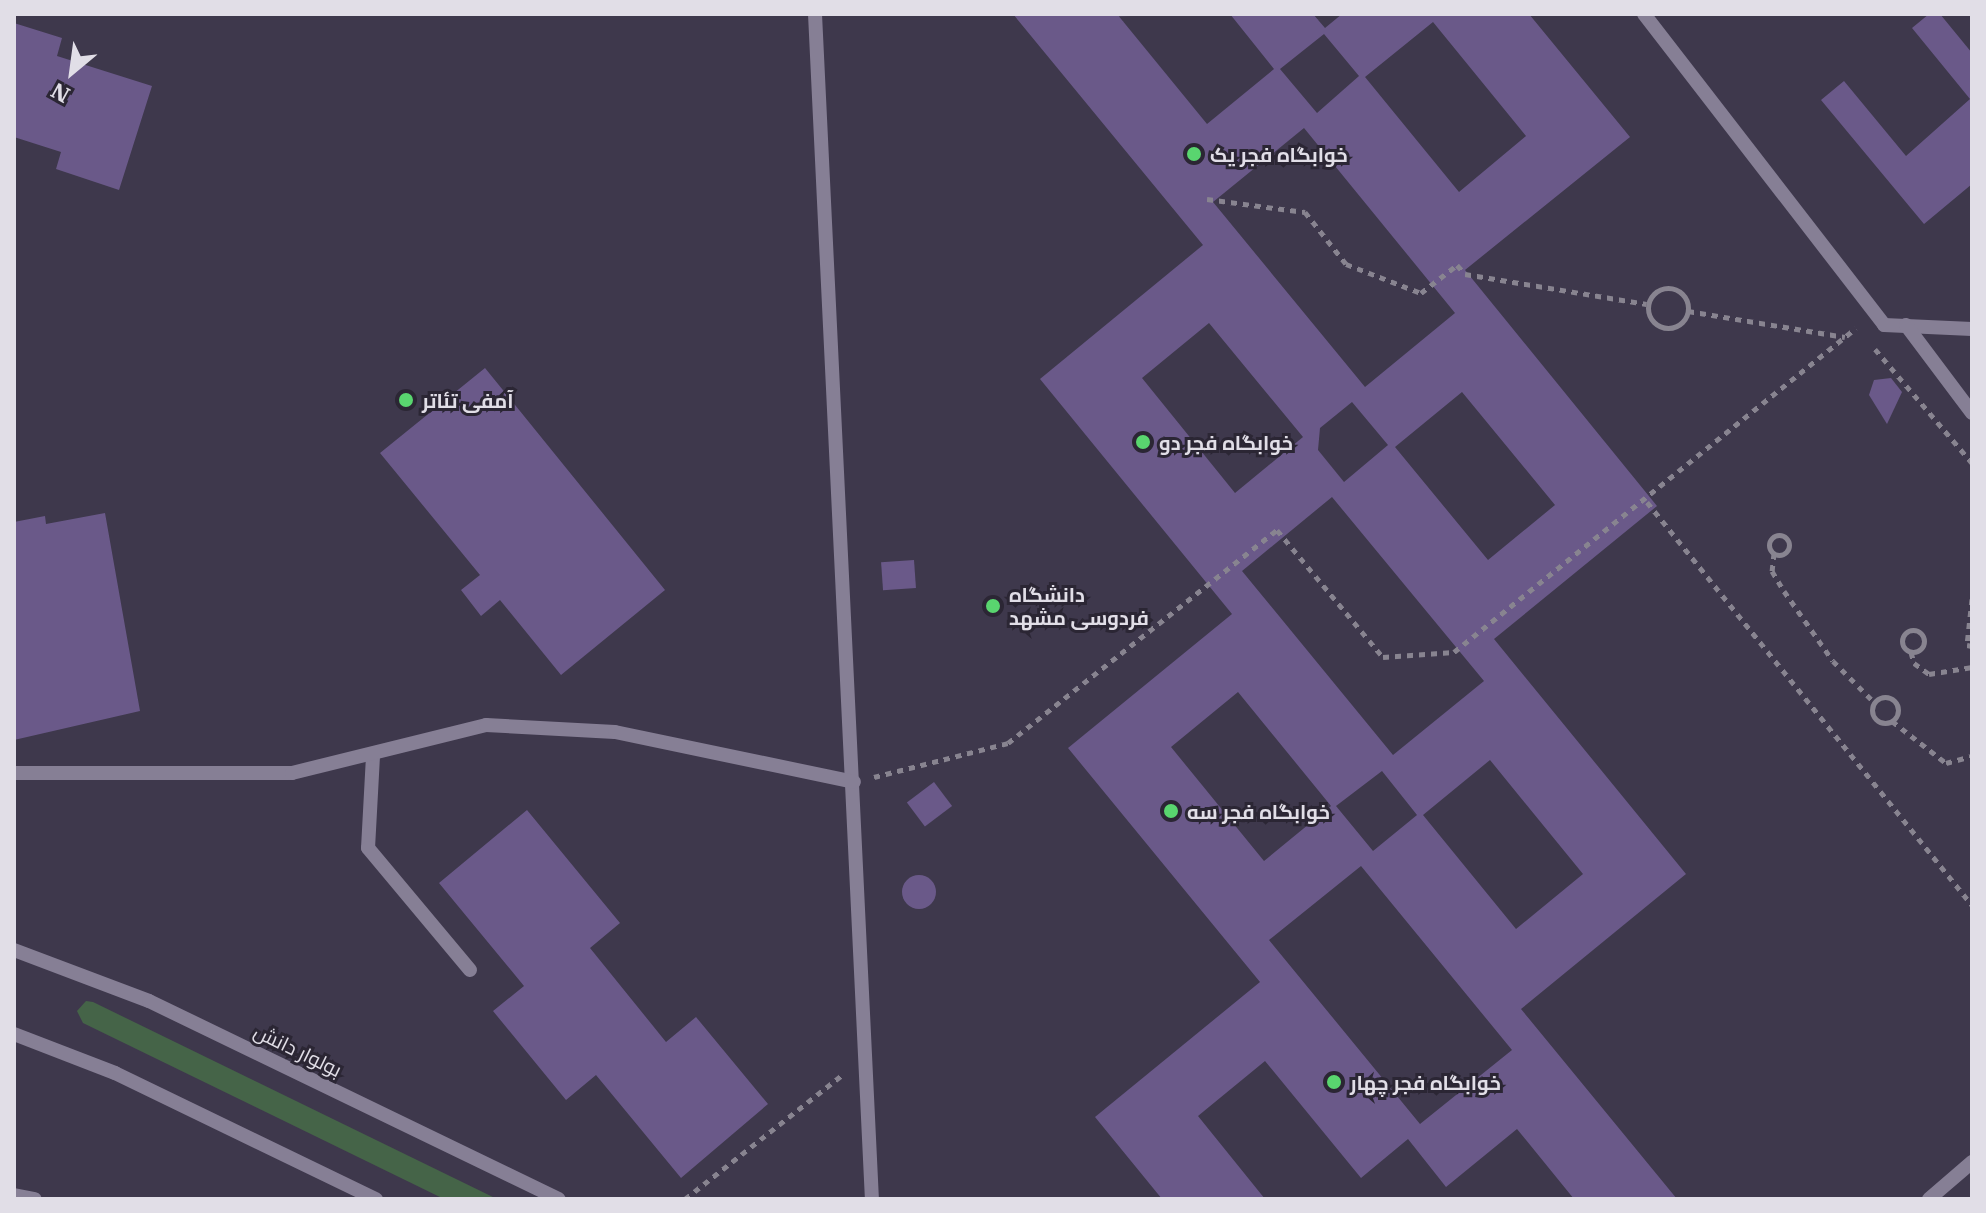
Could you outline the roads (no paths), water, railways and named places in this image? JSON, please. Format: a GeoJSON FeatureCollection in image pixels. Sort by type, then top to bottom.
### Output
{"type":"FeatureCollection","features":[{"type":"Feature","properties":{"kind":"lane"},"geometry":{"type":"LineString","coordinates":[[815,14],[872,1199]]}},
{"type":"Feature","properties":{"kind":"lane"},"geometry":{"type":"LineString","coordinates":[[1644,14],[1884,325],[1972,329]]}},
{"type":"Feature","properties":{"kind":"lane"},"geometry":{"type":"LineString","coordinates":[[1906,325],[1972,413]]}},
{"type":"Feature","properties":{"kind":"lane"},"geometry":{"type":"LineString","coordinates":[[14,773],[292,773],[373,756],[486,725],[600,731],[854,782]]}},
{"type":"Feature","properties":{"kind":"lane"},"geometry":{"type":"LineString","coordinates":[[373,756],[368,848],[470,970]]}},
{"type":"Feature","properties":{"kind":"lane","name":"بولوار دانش"},"geometry":{"type":"LineString","coordinates":[[19,950],[149,1001],[559,1199]]}},
{"type":"Feature","properties":{"kind":"lane"},"geometry":{"type":"LineString","coordinates":[[14,1034],[115,1073],[376,1199]]}},
{"type":"Feature","properties":{"kind":"lane"},"geometry":{"type":"LineString","coordinates":[[1929,1199],[1972,1162]]}},
{"type":"Feature","properties":{"kind":"lane"},"geometry":{"type":"LineString","coordinates":[[14,1195],[35,1199]]}},
{"type":"Feature","properties":{"kind":"place","name":"خوابگاه فجر یک"},"geometry":{"type":"Point","coordinates":[1194,154]}},
{"type":"Feature","properties":{"kind":"place","name":"آمفی تئاتر"},"geometry":{"type":"Point","coordinates":[406,400]}},
{"type":"Feature","properties":{"kind":"place","name":"خوابگاه فجر دو"},"geometry":{"type":"Point","coordinates":[1143,442]}},
{"type":"Feature","properties":{"kind":"place","name":"دانشگاه فردوسی مشهد"},"geometry":{"type":"Point","coordinates":[993,606]}},
{"type":"Feature","properties":{"kind":"place","name":"خوابگاه فجر سه"},"geometry":{"type":"Point","coordinates":[1171,811]}},
{"type":"Feature","properties":{"kind":"place","name":"خوابگاه فجر چهار"},"geometry":{"type":"Point","coordinates":[1334,1082]}}]}
